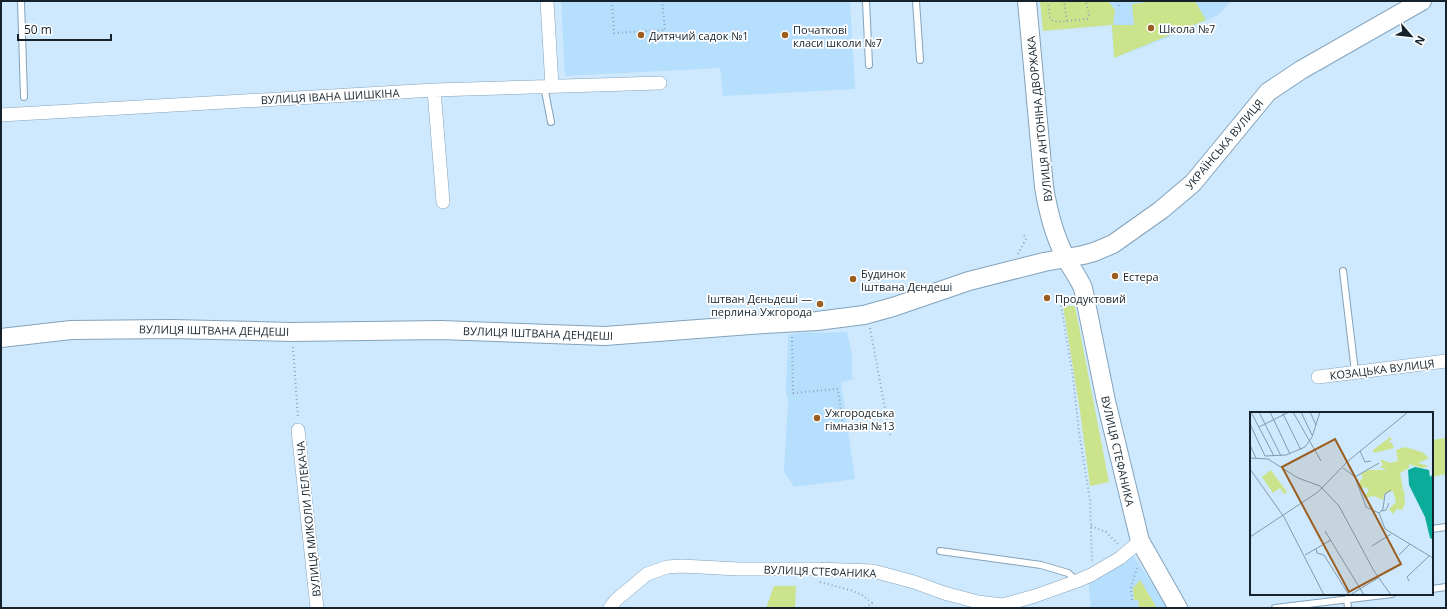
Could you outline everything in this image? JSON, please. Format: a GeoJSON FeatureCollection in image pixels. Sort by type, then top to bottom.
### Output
{"type":"FeatureCollection","features":[{"type":"Feature","properties":{"kind":"street"},"geometry":{"type":"LineString","coordinates":[[547,1],[548,86]]}},
{"type":"Feature","properties":{"kind":"street","name":"ВУЛИЦЯ АНТОНІНА ДВОРЖАКА"},"geometry":{"type":"LineString","coordinates":[[1027,1],[1044,187],[1047,206],[1053,226],[1066,259]]}},
{"type":"Feature","properties":{"kind":"street","name":"УКРАЇНСЬКА ВУЛИЦЯ"},"geometry":{"type":"LineString","coordinates":[[1066,259],[1094,252],[1113,244],[1180,196],[1208,166],[1268,92],[1301,70],[1422,1]]}},
{"type":"Feature","properties":{"kind":"street","name":"ВУЛИЦЯ ІВАНА ШИШКІНА"},"geometry":{"type":"LineString","coordinates":[[1,115],[434,90],[660,83]]}},
{"type":"Feature","properties":{"kind":"street"},"geometry":{"type":"LineString","coordinates":[[434,90],[443,202]]}},
{"type":"Feature","properties":{"kind":"street","name":"ВУЛИЦЯ ІШТВАНА ДЕНДЕШІ"},"geometry":{"type":"LineString","coordinates":[[1,338],[36,333],[78,330],[171,329],[292,332],[440,330],[605,336],[818,321],[864,315],[893,307],[969,281],[1044,262],[1066,259]]}},
{"type":"Feature","properties":{"kind":"street","name":"ВУЛИЦЯ СТЕФАНИКА"},"geometry":{"type":"LineString","coordinates":[[610,608],[647,574],[667,567],[682,566],[738,569],[874,571],[914,582],[944,593],[1002,607],[1078,581],[1120,558],[1134,546],[1083,288],[1066,259]]}},
{"type":"Feature","properties":{"kind":"street","name":"КОЗАЦЬКА ВУЛИЦЯ"},"geometry":{"type":"LineString","coordinates":[[1318,377],[1446,361]]}},
{"type":"Feature","properties":{"kind":"street","name":"ВУЛИЦЯ МИКОЛИ ЛЕЛЕКАЧА"},"geometry":{"type":"LineString","coordinates":[[298,430],[317,608]]}},
{"type":"Feature","properties":{"kind":"street"},"geometry":{"type":"LineString","coordinates":[[1134,546],[1178,608]]}},
{"type":"Feature","properties":{"kind":"lane"},"geometry":{"type":"LineString","coordinates":[[20,1],[24,97]]}},
{"type":"Feature","properties":{"kind":"lane"},"geometry":{"type":"LineString","coordinates":[[866,1],[869,65]]}},
{"type":"Feature","properties":{"kind":"lane"},"geometry":{"type":"LineString","coordinates":[[916,1],[920,60]]}},
{"type":"Feature","properties":{"kind":"lane"},"geometry":{"type":"LineString","coordinates":[[548,86],[551,122]]}},
{"type":"Feature","properties":{"kind":"lane"},"geometry":{"type":"LineString","coordinates":[[1343,271],[1355,372]]}},
{"type":"Feature","properties":{"kind":"lane"},"geometry":{"type":"LineString","coordinates":[[1433,529],[1446,527]]}},
{"type":"Feature","properties":{"kind":"lane"},"geometry":{"type":"LineString","coordinates":[[940,551],[1042,565],[1068,573],[1078,581]]}},
{"type":"Feature","properties":{"kind":"lane"},"geometry":{"type":"LineString","coordinates":[[1433,589],[1446,587]]}},
{"type":"Feature","properties":{"kind":"lane"},"geometry":{"type":"LineString","coordinates":[[1275,608],[1378,595]]}},
{"type":"Feature","properties":{"kind":"lane"},"geometry":{"type":"LineString","coordinates":[[1347,599],[1348,608]]}},
{"type":"Feature","properties":{"kind":"path"},"geometry":{"type":"LineString","coordinates":[[612,1],[614,33],[665,30],[662,1]]}},
{"type":"Feature","properties":{"kind":"path"},"geometry":{"type":"LineString","coordinates":[[1048,1],[1050,19],[1055,22],[1087,19],[1089,16],[1086,1]]}},
{"type":"Feature","properties":{"kind":"path"},"geometry":{"type":"LineString","coordinates":[[1064,1],[1067,21]]}},
{"type":"Feature","properties":{"kind":"path"},"geometry":{"type":"LineString","coordinates":[[1118,1],[1119,8]]}},
{"type":"Feature","properties":{"kind":"path"},"geometry":{"type":"LineString","coordinates":[[1068,290],[1069,298],[1060,305],[1073,377],[1079,432],[1090,500],[1092,553],[1091,575]]}},
{"type":"Feature","properties":{"kind":"path"},"geometry":{"type":"LineString","coordinates":[[870,326],[890,435]]}},
{"type":"Feature","properties":{"kind":"path"},"geometry":{"type":"LineString","coordinates":[[292,332],[298,430]]}},
{"type":"Feature","properties":{"kind":"path"},"geometry":{"type":"LineString","coordinates":[[792,334],[793,393],[838,389],[843,426]]}},
{"type":"Feature","properties":{"kind":"path"},"geometry":{"type":"LineString","coordinates":[[1091,526],[1134,546]]}},
{"type":"Feature","properties":{"kind":"path"},"geometry":{"type":"LineString","coordinates":[[1132,600],[1131,588],[1138,567]]}},
{"type":"Feature","properties":{"kind":"path"},"geometry":{"type":"LineString","coordinates":[[802,569],[811,580],[850,590],[862,595],[872,603],[865,608]]}},
{"type":"Feature","properties":{"kind":"shaded area"},"geometry":{"type":"Polygon","coordinates":[[[561,1],[850,1],[855,89],[723,96],[720,68],[565,76],[561,1]]]}},
{"type":"Feature","properties":{"kind":"shaded area","name":"Школа №7"},"geometry":{"type":"Polygon","coordinates":[[[1040,1],[1231,1],[1218,15],[1169,37],[1114,58],[1112,25],[1043,31],[1040,1]]]}},
{"type":"Feature","properties":{"kind":"shaded area","name":"Ужгородська гімназія №13"},"geometry":{"type":"Polygon","coordinates":[[[847,332],[852,354],[852,377],[855,379],[841,382],[855,479],[794,487],[784,472],[788,400],[786,393],[788,335],[797,333],[847,332]]]}},
{"type":"Feature","properties":{"kind":"shaded area"},"geometry":{"type":"Polygon","coordinates":[[[1132,554],[1169,608],[1091,608],[1088,579],[1132,554]]]}},
{"type":"Feature","properties":{"kind":"green space","name":"Школа №7"},"geometry":{"type":"Polygon","coordinates":[[[1040,1],[1108,1],[1115,10],[1113,25],[1134,25],[1132,4],[1155,1],[1195,1],[1206,20],[1114,58],[1112,25],[1043,31],[1040,1]]]}},
{"type":"Feature","properties":{"kind":"green space"},"geometry":{"type":"Polygon","coordinates":[[[1063,306],[1075,306],[1109,482],[1090,486],[1080,411],[1063,306]]]}},
{"type":"Feature","properties":{"kind":"green space"},"geometry":{"type":"Polygon","coordinates":[[[1446,438],[1446,474],[1433,477],[1433,440],[1446,438]]]}},
{"type":"Feature","properties":{"kind":"green space"},"geometry":{"type":"Polygon","coordinates":[[[1140,580],[1157,608],[1139,608],[1138,600],[1134,600],[1133,588],[1140,580]]]}},
{"type":"Feature","properties":{"kind":"green space"},"geometry":{"type":"Polygon","coordinates":[[[774,586],[796,586],[795,608],[766,608],[774,586]]]}},
{"type":"Feature","properties":{"kind":"place","name":"Школа №7"},"geometry":{"type":"Point","coordinates":[1151,28]}},
{"type":"Feature","properties":{"kind":"place","name":"Дитячий садок №1"},"geometry":{"type":"Point","coordinates":[641,35]}},
{"type":"Feature","properties":{"kind":"place","name":"Початкові класи школи №7"},"geometry":{"type":"Point","coordinates":[785,35]}},
{"type":"Feature","properties":{"kind":"place","name":"Естера"},"geometry":{"type":"Point","coordinates":[1115,276]}},
{"type":"Feature","properties":{"kind":"place","name":"Будинок Іштвана Дєндеші"},"geometry":{"type":"Point","coordinates":[853,279]}},
{"type":"Feature","properties":{"kind":"place","name":"Продуктовий"},"geometry":{"type":"Point","coordinates":[1047,298]}},
{"type":"Feature","properties":{"kind":"place","name":"Іштван Дєньдєші — перлина Ужгорода"},"geometry":{"type":"Point","coordinates":[820,304]}},
{"type":"Feature","properties":{"kind":"place","name":"Ужгородська гімназія №13"},"geometry":{"type":"Point","coordinates":[817,418]}}]}
